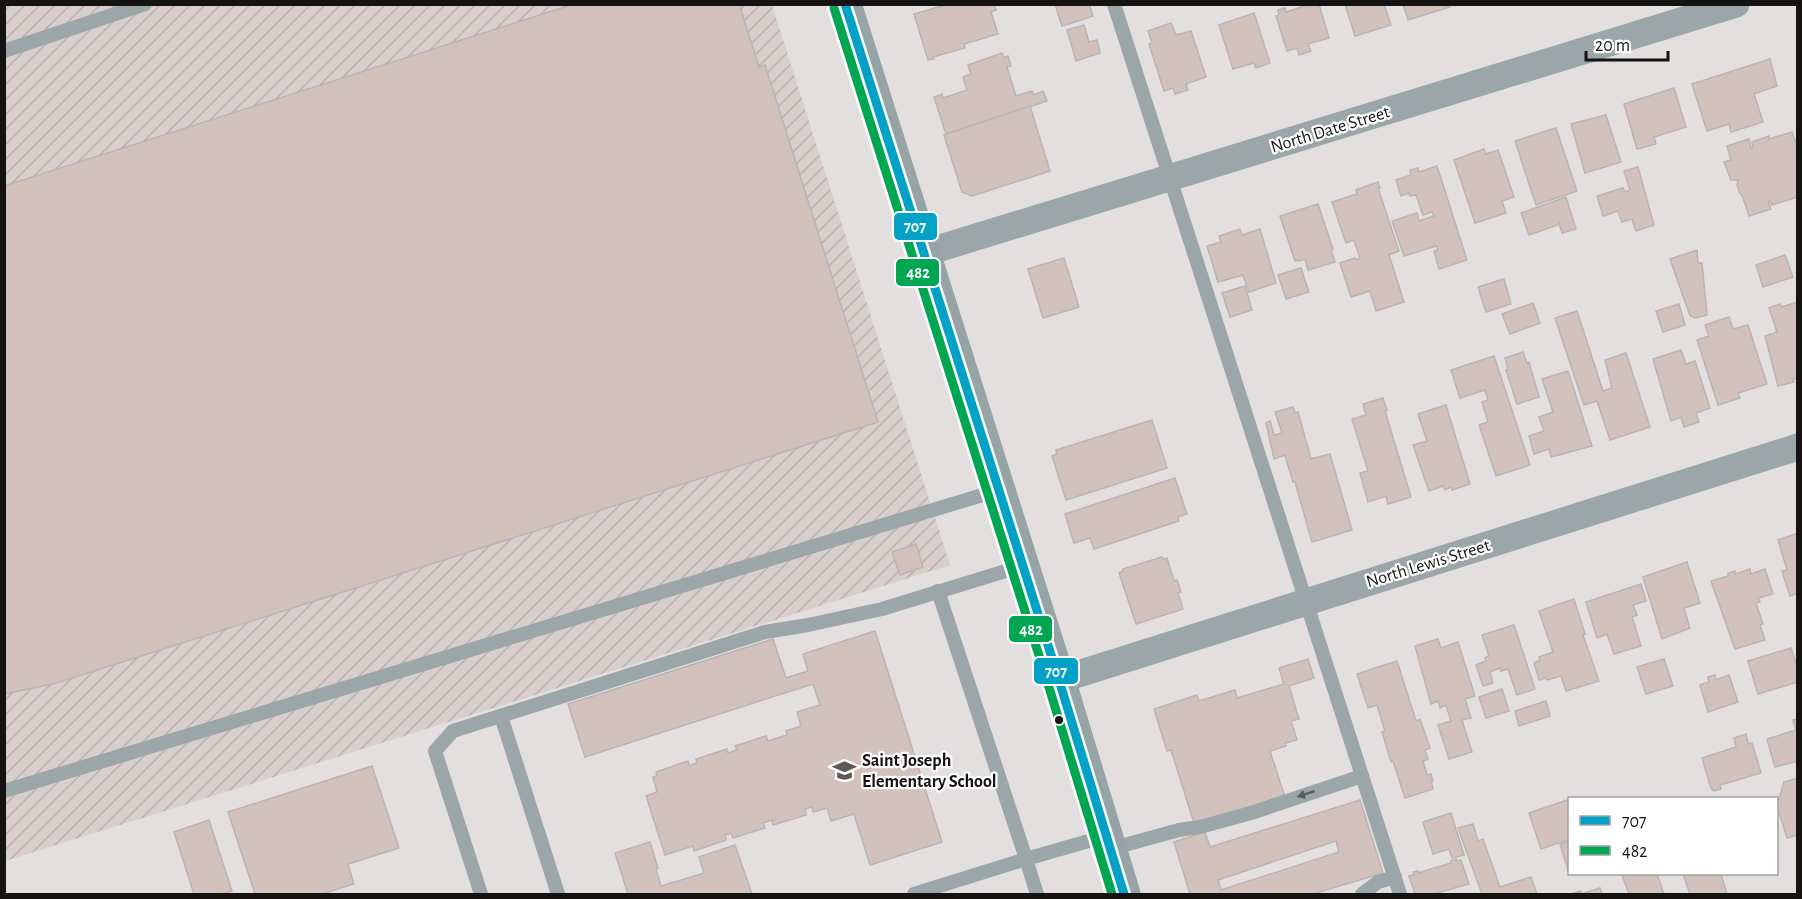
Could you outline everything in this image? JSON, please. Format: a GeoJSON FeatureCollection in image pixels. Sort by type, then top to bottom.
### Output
{"type":"FeatureCollection","features":[{"type":"Feature","properties":{"kind":"main road"},"geometry":{"type":"LineString","coordinates":[[845,4],[1059,680],[1124,894]]}},
{"type":"Feature","properties":{"kind":"street","name":"North Date Street"},"geometry":{"type":"LineString","coordinates":[[924,253],[1736,4]]}},
{"type":"Feature","properties":{"kind":"street","name":"North Lewis Street"},"geometry":{"type":"LineString","coordinates":[[1059,680],[1797,447]]}},
{"type":"Feature","properties":{"kind":"lane"},"geometry":{"type":"LineString","coordinates":[[4,51],[146,4]]}},
{"type":"Feature","properties":{"kind":"lane"},"geometry":{"type":"LineString","coordinates":[[1114,4],[1400,894]]}},
{"type":"Feature","properties":{"kind":"lane"},"geometry":{"type":"LineString","coordinates":[[4,791],[999,490]]}},
{"type":"Feature","properties":{"kind":"lane"},"geometry":{"type":"LineString","coordinates":[[481,894],[435,751],[453,731],[765,632],[882,609],[1023,566]]}},
{"type":"Feature","properties":{"kind":"lane"},"geometry":{"type":"LineString","coordinates":[[938,591],[1037,894]]}},
{"type":"Feature","properties":{"kind":"lane"},"geometry":{"type":"LineString","coordinates":[[501,716],[558,894]]}},
{"type":"Feature","properties":{"kind":"lane"},"geometry":{"type":"LineString","coordinates":[[914,894],[1026,860],[1108,842],[1200,827],[1251,813],[1362,776]]}},
{"type":"Feature","properties":{"kind":"lane"},"geometry":{"type":"LineString","coordinates":[[1362,894],[1378,882],[1395,877]]}},
{"type":"Feature","properties":{"kind":"shaded area"},"geometry":{"type":"Polygon","coordinates":[[[5,5],[772,5],[950,565],[5,861],[5,5]]]}},
{"type":"Feature","properties":{"kind":"building"},"geometry":{"type":"Polygon","coordinates":[[[574,4],[739,4],[759,67],[765,65],[878,422],[53,684],[4,694],[4,186],[574,4]]]}},
{"type":"Feature","properties":{"kind":"building"},"geometry":{"type":"Polygon","coordinates":[[[949,4],[994,4],[996,10],[991,12],[998,34],[964,44],[965,48],[928,60],[914,14],[949,4]]]}},
{"type":"Feature","properties":{"kind":"building"},"geometry":{"type":"Polygon","coordinates":[[[1055,4],[1089,4],[1093,16],[1062,26],[1055,4]]]}},
{"type":"Feature","properties":{"kind":"building"},"geometry":{"type":"Polygon","coordinates":[[[1311,4],[1319,4],[1329,38],[1308,44],[1311,51],[1299,55],[1297,48],[1287,51],[1276,16],[1279,15],[1278,10],[1285,8],[1286,12],[1311,4]]]}},
{"type":"Feature","properties":{"kind":"building"},"geometry":{"type":"Polygon","coordinates":[[[1345,4],[1384,4],[1391,25],[1355,36],[1345,4]]]}},
{"type":"Feature","properties":{"kind":"building"},"geometry":{"type":"Polygon","coordinates":[[[1403,4],[1450,4],[1450,7],[1408,20],[1403,4]]]}},
{"type":"Feature","properties":{"kind":"building"},"geometry":{"type":"Polygon","coordinates":[[[1254,13],[1270,63],[1256,68],[1254,63],[1233,69],[1219,25],[1254,13]]]}},
{"type":"Feature","properties":{"kind":"building"},"geometry":{"type":"Polygon","coordinates":[[[1171,23],[1176,35],[1191,31],[1206,77],[1186,84],[1188,90],[1175,94],[1173,88],[1164,91],[1149,44],[1152,43],[1148,31],[1171,23]]]}},
{"type":"Feature","properties":{"kind":"building"},"geometry":{"type":"Polygon","coordinates":[[[1084,25],[1089,42],[1097,40],[1100,53],[1076,61],[1067,30],[1084,25]]]}},
{"type":"Feature","properties":{"kind":"building"},"geometry":{"type":"Polygon","coordinates":[[[1002,53],[1004,58],[1008,56],[1011,66],[1007,67],[1016,96],[1032,91],[1034,95],[1043,91],[1047,101],[946,134],[934,97],[942,94],[943,98],[967,90],[963,77],[971,74],[968,65],[1002,53]]]}},
{"type":"Feature","properties":{"kind":"building"},"geometry":{"type":"Polygon","coordinates":[[[1770,59],[1777,86],[1754,94],[1763,122],[1731,132],[1729,124],[1707,131],[1692,84],[1770,59]]]}},
{"type":"Feature","properties":{"kind":"building"},"geometry":{"type":"Polygon","coordinates":[[[1674,88],[1686,127],[1654,137],[1656,144],[1637,149],[1624,104],[1674,88]]]}},
{"type":"Feature","properties":{"kind":"building"},"geometry":{"type":"Polygon","coordinates":[[[1030,106],[1050,171],[972,196],[962,192],[944,135],[1030,106]]]}},
{"type":"Feature","properties":{"kind":"building"},"geometry":{"type":"Polygon","coordinates":[[[1606,115],[1621,162],[1585,173],[1571,124],[1606,115]]]}},
{"type":"Feature","properties":{"kind":"building"},"geometry":{"type":"Polygon","coordinates":[[[1556,128],[1577,191],[1536,205],[1515,141],[1556,128]]]}},
{"type":"Feature","properties":{"kind":"building"},"geometry":{"type":"Polygon","coordinates":[[[1792,132],[1798,149],[1796,152],[1798,197],[1772,205],[1770,200],[1768,201],[1771,209],[1749,216],[1737,185],[1738,180],[1731,180],[1724,162],[1731,160],[1727,146],[1749,139],[1751,148],[1753,147],[1752,142],[1792,132]]]}},
{"type":"Feature","properties":{"kind":"building"},"geometry":{"type":"Polygon","coordinates":[[[1484,149],[1486,154],[1498,150],[1514,197],[1502,201],[1506,213],[1475,223],[1454,160],[1484,149]]]}},
{"type":"Feature","properties":{"kind":"building"},"geometry":{"type":"Polygon","coordinates":[[[1437,166],[1467,260],[1439,269],[1434,251],[1438,250],[1436,246],[1404,256],[1392,221],[1417,213],[1419,221],[1434,216],[1432,212],[1423,215],[1416,195],[1410,196],[1409,193],[1401,196],[1396,180],[1411,175],[1410,170],[1418,168],[1419,172],[1437,166]]]}},
{"type":"Feature","properties":{"kind":"building"},"geometry":{"type":"Polygon","coordinates":[[[1638,167],[1654,225],[1636,231],[1632,219],[1622,222],[1618,211],[1603,216],[1597,196],[1623,188],[1625,192],[1630,190],[1624,171],[1638,167]]]}},
{"type":"Feature","properties":{"kind":"building"},"geometry":{"type":"Polygon","coordinates":[[[1378,182],[1399,251],[1389,255],[1404,302],[1376,311],[1370,291],[1351,297],[1340,263],[1360,258],[1354,240],[1346,243],[1332,202],[1357,194],[1356,190],[1378,182]]]}},
{"type":"Feature","properties":{"kind":"building"},"geometry":{"type":"Polygon","coordinates":[[[1566,197],[1576,229],[1562,233],[1559,223],[1529,235],[1521,213],[1566,197]]]}},
{"type":"Feature","properties":{"kind":"building"},"geometry":{"type":"Polygon","coordinates":[[[1318,204],[1335,262],[1308,270],[1305,259],[1295,261],[1280,216],[1318,204]]]}},
{"type":"Feature","properties":{"kind":"building"},"geometry":{"type":"Polygon","coordinates":[[[1240,229],[1242,235],[1260,229],[1276,283],[1249,292],[1243,275],[1218,282],[1207,246],[1221,242],[1219,236],[1240,229]]]}},
{"type":"Feature","properties":{"kind":"building"},"geometry":{"type":"Polygon","coordinates":[[[1697,250],[1698,263],[1702,263],[1707,315],[1696,318],[1690,316],[1670,259],[1697,250]]]}},
{"type":"Feature","properties":{"kind":"building"},"geometry":{"type":"Polygon","coordinates":[[[1785,255],[1793,277],[1763,287],[1756,265],[1785,255]]]}},
{"type":"Feature","properties":{"kind":"building"},"geometry":{"type":"Polygon","coordinates":[[[1064,258],[1079,307],[1043,318],[1028,269],[1064,258]]]}},
{"type":"Feature","properties":{"kind":"building"},"geometry":{"type":"Polygon","coordinates":[[[1301,268],[1309,292],[1286,299],[1278,275],[1301,268]]]}},
{"type":"Feature","properties":{"kind":"building"},"geometry":{"type":"Polygon","coordinates":[[[1504,279],[1511,304],[1486,312],[1478,287],[1504,279]]]}},
{"type":"Feature","properties":{"kind":"building"},"geometry":{"type":"Polygon","coordinates":[[[1245,286],[1252,310],[1230,317],[1222,293],[1245,286]]]}},
{"type":"Feature","properties":{"kind":"building"},"geometry":{"type":"Polygon","coordinates":[[[1798,302],[1798,378],[1793,379],[1794,382],[1778,386],[1765,336],[1777,332],[1769,308],[1798,302]]]}},
{"type":"Feature","properties":{"kind":"building"},"geometry":{"type":"Polygon","coordinates":[[[1533,303],[1540,323],[1510,334],[1502,314],[1533,303]]]}},
{"type":"Feature","properties":{"kind":"building"},"geometry":{"type":"Polygon","coordinates":[[[1679,304],[1685,325],[1663,332],[1656,311],[1679,304]]]}},
{"type":"Feature","properties":{"kind":"building"},"geometry":{"type":"Polygon","coordinates":[[[1577,311],[1603,391],[1612,388],[1605,360],[1626,353],[1650,427],[1610,440],[1597,401],[1584,405],[1555,318],[1577,311]]]}},
{"type":"Feature","properties":{"kind":"building"},"geometry":{"type":"Polygon","coordinates":[[[1729,317],[1733,329],[1748,325],[1767,384],[1738,393],[1740,398],[1718,405],[1697,340],[1709,336],[1705,325],[1729,317]]]}},
{"type":"Feature","properties":{"kind":"building"},"geometry":{"type":"Polygon","coordinates":[[[1681,350],[1686,364],[1695,361],[1710,408],[1696,413],[1699,422],[1684,427],[1681,417],[1671,421],[1653,359],[1681,350]]]}},
{"type":"Feature","properties":{"kind":"building"},"geometry":{"type":"Polygon","coordinates":[[[1523,352],[1527,363],[1529,362],[1539,397],[1517,404],[1506,370],[1508,369],[1505,358],[1523,352]]]}},
{"type":"Feature","properties":{"kind":"building"},"geometry":{"type":"Polygon","coordinates":[[[1494,356],[1530,465],[1496,476],[1479,425],[1488,422],[1482,402],[1488,400],[1485,390],[1460,398],[1451,370],[1494,356]]]}},
{"type":"Feature","properties":{"kind":"building"},"geometry":{"type":"Polygon","coordinates":[[[1568,371],[1592,446],[1551,457],[1549,449],[1534,454],[1529,436],[1544,431],[1539,417],[1553,412],[1542,379],[1568,371]]]}},
{"type":"Feature","properties":{"kind":"building"},"geometry":{"type":"Polygon","coordinates":[[[1383,398],[1411,497],[1388,504],[1386,496],[1368,502],[1360,473],[1368,471],[1352,419],[1366,415],[1363,404],[1383,398]]]}},
{"type":"Feature","properties":{"kind":"building"},"geometry":{"type":"Polygon","coordinates":[[[1446,405],[1470,484],[1452,490],[1451,487],[1445,490],[1443,486],[1429,491],[1413,445],[1427,441],[1418,414],[1446,405]]]}},
{"type":"Feature","properties":{"kind":"building"},"geometry":{"type":"Polygon","coordinates":[[[1293,407],[1295,413],[1298,412],[1311,459],[1330,454],[1352,530],[1312,542],[1285,455],[1274,459],[1266,423],[1270,421],[1274,435],[1282,433],[1275,412],[1293,407]]]}},
{"type":"Feature","properties":{"kind":"building"},"geometry":{"type":"Polygon","coordinates":[[[1152,420],[1167,468],[1066,500],[1052,456],[1057,454],[1056,450],[1152,420]]]}},
{"type":"Feature","properties":{"kind":"building"},"geometry":{"type":"Polygon","coordinates":[[[1175,478],[1187,514],[1178,517],[1179,521],[1094,549],[1090,538],[1074,543],[1065,514],[1175,478]]]}},
{"type":"Feature","properties":{"kind":"building"},"geometry":{"type":"Polygon","coordinates":[[[1798,533],[1798,593],[1790,596],[1782,571],[1787,570],[1778,540],[1798,533]]]}},
{"type":"Feature","properties":{"kind":"building"},"geometry":{"type":"Polygon","coordinates":[[[916,544],[923,567],[900,575],[892,552],[916,544]]]}},
{"type":"Feature","properties":{"kind":"building"},"geometry":{"type":"Polygon","coordinates":[[[1162,557],[1167,558],[1174,581],[1177,580],[1183,609],[1136,624],[1119,573],[1123,569],[1162,557]]]}},
{"type":"Feature","properties":{"kind":"building"},"geometry":{"type":"Polygon","coordinates":[[[1687,562],[1700,603],[1684,608],[1690,628],[1662,639],[1643,577],[1687,562]]]}},
{"type":"Feature","properties":{"kind":"building"},"geometry":{"type":"Polygon","coordinates":[[[1750,569],[1751,574],[1765,569],[1773,594],[1758,598],[1760,602],[1756,603],[1763,624],[1760,625],[1765,640],[1735,649],[1711,581],[1728,576],[1728,573],[1735,571],[1735,574],[1750,569]]]}},
{"type":"Feature","properties":{"kind":"building"},"geometry":{"type":"Polygon","coordinates":[[[1641,584],[1646,601],[1633,605],[1637,615],[1632,617],[1641,646],[1614,654],[1607,634],[1597,638],[1586,602],[1641,584]]]}},
{"type":"Feature","properties":{"kind":"building"},"geometry":{"type":"Polygon","coordinates":[[[1574,599],[1585,634],[1583,635],[1599,681],[1566,691],[1561,676],[1539,680],[1534,663],[1540,660],[1539,657],[1553,652],[1539,611],[1574,599]]]}},
{"type":"Feature","properties":{"kind":"building"},"geometry":{"type":"Polygon","coordinates":[[[1514,625],[1535,689],[1517,695],[1508,669],[1501,671],[1500,668],[1490,672],[1493,683],[1483,686],[1476,665],[1486,661],[1485,658],[1489,656],[1482,635],[1514,625]]]}},
{"type":"Feature","properties":{"kind":"building"},"geometry":{"type":"Polygon","coordinates":[[[875,631],[942,842],[870,865],[854,814],[831,821],[827,808],[813,812],[812,807],[805,809],[806,815],[773,825],[772,820],[763,823],[765,828],[733,838],[731,833],[725,835],[726,840],[694,851],[693,846],[665,855],[646,796],[657,792],[653,777],[657,776],[656,772],[688,761],[689,766],[697,763],[696,759],[727,749],[728,753],[737,750],[735,746],[766,736],[768,741],[787,735],[786,731],[801,726],[797,712],[820,705],[813,684],[585,757],[568,704],[773,639],[786,678],[808,671],[803,654],[875,631]]]}},
{"type":"Feature","properties":{"kind":"building"},"geometry":{"type":"Polygon","coordinates":[[[1438,639],[1441,648],[1458,642],[1475,696],[1465,699],[1471,718],[1462,720],[1472,752],[1449,759],[1438,725],[1451,721],[1446,705],[1440,708],[1438,701],[1431,704],[1415,646],[1438,639]]]}},
{"type":"Feature","properties":{"kind":"building"},"geometry":{"type":"Polygon","coordinates":[[[1791,648],[1798,669],[1798,682],[1758,694],[1748,661],[1791,648]]]}},
{"type":"Feature","properties":{"kind":"building"},"geometry":{"type":"Polygon","coordinates":[[[1308,659],[1314,678],[1289,686],[1299,719],[1291,721],[1297,740],[1270,751],[1285,797],[1195,826],[1171,750],[1167,751],[1154,709],[1197,695],[1199,701],[1235,690],[1237,698],[1284,684],[1279,668],[1308,659]]]}},
{"type":"Feature","properties":{"kind":"building"},"geometry":{"type":"Polygon","coordinates":[[[1664,659],[1673,686],[1646,694],[1637,667],[1664,659]]]}},
{"type":"Feature","properties":{"kind":"building"},"geometry":{"type":"Polygon","coordinates":[[[1397,661],[1416,721],[1420,719],[1430,748],[1425,750],[1428,759],[1423,761],[1427,775],[1431,774],[1433,781],[1431,781],[1433,789],[1405,798],[1393,761],[1391,762],[1377,705],[1368,708],[1357,674],[1397,661]]]}},
{"type":"Feature","properties":{"kind":"building"},"geometry":{"type":"Polygon","coordinates":[[[1715,675],[1716,680],[1729,675],[1738,702],[1708,712],[1700,685],[1709,682],[1708,677],[1715,675]]]}},
{"type":"Feature","properties":{"kind":"building"},"geometry":{"type":"Polygon","coordinates":[[[1502,689],[1509,711],[1486,718],[1479,697],[1502,689]]]}},
{"type":"Feature","properties":{"kind":"building"},"geometry":{"type":"Polygon","coordinates":[[[1546,701],[1550,716],[1519,726],[1515,711],[1546,701]]]}},
{"type":"Feature","properties":{"kind":"building"},"geometry":{"type":"Polygon","coordinates":[[[1798,719],[1798,761],[1775,767],[1767,739],[1796,730],[1793,720],[1798,719]]]}},
{"type":"Feature","properties":{"kind":"building"},"geometry":{"type":"Polygon","coordinates":[[[1746,734],[1748,744],[1752,743],[1761,773],[1720,785],[1721,789],[1714,791],[1702,758],[1736,747],[1734,738],[1746,734]]]}},
{"type":"Feature","properties":{"kind":"building"},"geometry":{"type":"Polygon","coordinates":[[[372,766],[399,848],[348,864],[354,884],[322,894],[255,894],[228,812],[372,766]]]}},
{"type":"Feature","properties":{"kind":"building"},"geometry":{"type":"Polygon","coordinates":[[[1798,778],[1798,835],[1787,838],[1778,808],[1784,782],[1798,778]]]}},
{"type":"Feature","properties":{"kind":"building"},"geometry":{"type":"Polygon","coordinates":[[[1360,800],[1383,873],[1313,894],[1190,894],[1174,842],[1205,832],[1210,847],[1360,800]],[[1336,841],[1218,880],[1221,890],[1339,852],[1336,841]]]}},
{"type":"Feature","properties":{"kind":"building"},"geometry":{"type":"Polygon","coordinates":[[[1567,800],[1568,840],[1541,849],[1529,813],[1567,800]]]}},
{"type":"Feature","properties":{"kind":"building"},"geometry":{"type":"Polygon","coordinates":[[[1451,813],[1464,855],[1452,858],[1449,849],[1433,854],[1423,822],[1451,813]]]}},
{"type":"Feature","properties":{"kind":"building"},"geometry":{"type":"Polygon","coordinates":[[[209,820],[232,891],[222,894],[194,894],[174,832],[209,820]]]}},
{"type":"Feature","properties":{"kind":"building"},"geometry":{"type":"Polygon","coordinates":[[[1473,824],[1478,841],[1483,839],[1500,887],[1531,877],[1537,894],[1482,894],[1458,828],[1473,824]]]}},
{"type":"Feature","properties":{"kind":"building"},"geometry":{"type":"Polygon","coordinates":[[[650,842],[661,886],[704,873],[699,857],[735,845],[752,894],[628,894],[615,853],[650,842]]]}},
{"type":"Feature","properties":{"kind":"building"},"geometry":{"type":"Polygon","coordinates":[[[1568,842],[1568,870],[1560,844],[1568,842]]]}},
{"type":"Feature","properties":{"kind":"building"},"geometry":{"type":"Polygon","coordinates":[[[1456,859],[1461,860],[1469,884],[1434,894],[1415,894],[1409,876],[1414,875],[1413,872],[1418,871],[1418,873],[1451,863],[1456,859]]]}},
{"type":"Feature","properties":{"kind":"building"},"geometry":{"type":"Polygon","coordinates":[[[1622,875],[1657,875],[1664,894],[1629,894],[1622,875]]]}},
{"type":"Feature","properties":{"kind":"building"},"geometry":{"type":"Polygon","coordinates":[[[1683,875],[1721,875],[1727,894],[1690,894],[1683,875]]]}},
{"type":"Feature","properties":{"kind":"building"},"geometry":{"type":"Polygon","coordinates":[[[1600,888],[1602,894],[1581,894],[1600,888]]]}},
{"type":"Feature","properties":{"kind":"transit line","name":"707"},"geometry":{"type":"LineString","coordinates":[[845,4],[1059,680],[1124,894]]}},
{"type":"Feature","properties":{"kind":"transit line","name":"482"},"geometry":{"type":"LineString","coordinates":[[834,8],[1048,684],[1112,894]]}},
{"type":"Feature","properties":{"kind":"place","name":"Saint Joseph Elementary School"},"geometry":{"type":"Point","coordinates":[844,770]}}]}
